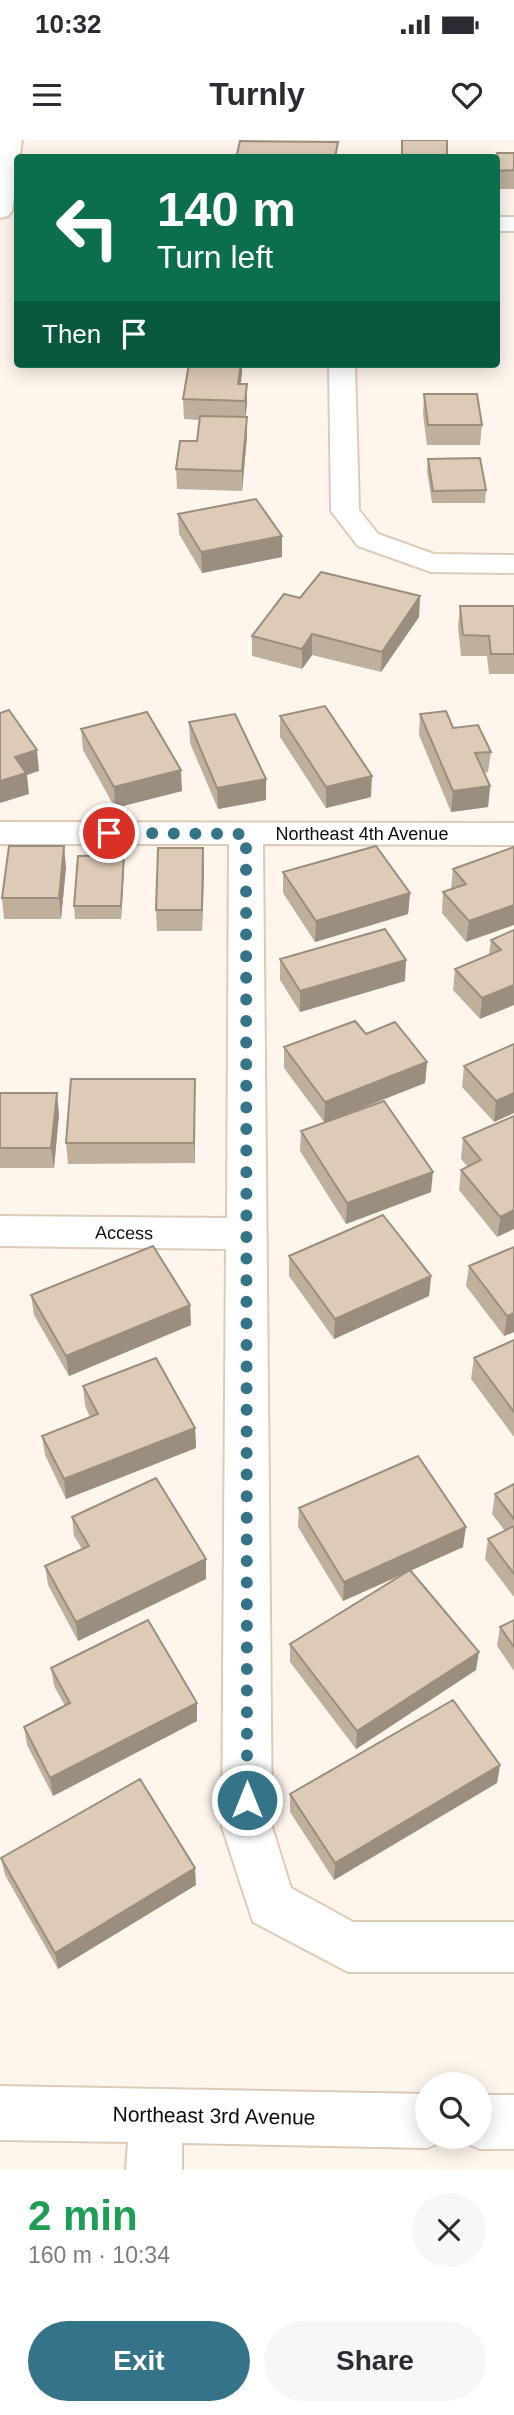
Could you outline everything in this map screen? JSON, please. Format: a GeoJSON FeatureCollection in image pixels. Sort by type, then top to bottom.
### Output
{"type":"FeatureCollection","features":[{"type":"Feature","properties":{"kind":"street"},"geometry":{"type":"LineString","coordinates":[[0,211],[10,140]]}},
{"type":"Feature","properties":{"kind":"street"},"geometry":{"type":"LineString","coordinates":[[342,368],[345,511],[368,540],[430,564],[514,564]]}},
{"type":"Feature","properties":{"kind":"street","name":"Northeast 4th Avenue"},"geometry":{"type":"LineString","coordinates":[[0,833],[514,834]]}},
{"type":"Feature","properties":{"kind":"street"},"geometry":{"type":"LineString","coordinates":[[246,834],[247,1827],[271,1904],[348,1947],[514,1947]]}},
{"type":"Feature","properties":{"kind":"street","name":"Access"},"geometry":{"type":"LineString","coordinates":[[0,1231],[248,1234]]}},
{"type":"Feature","properties":{"kind":"street","name":"Northeast 3rd Avenue"},"geometry":{"type":"LineString","coordinates":[[0,2113],[415,2120]]}},
{"type":"Feature","properties":{"kind":"street"},"geometry":{"type":"LineString","coordinates":[[154,2170],[156,2115]]}},
{"type":"Feature","properties":{"kind":"street"},"geometry":{"type":"LineString","coordinates":[[492,2122],[514,2122]]}},
{"type":"Feature","properties":{"kind":"building"},"geometry":{"type":"Polygon","coordinates":[[[402,140],[447,140],[447,154],[402,154],[402,140]]]}},
{"type":"Feature","properties":{"kind":"building"},"geometry":{"type":"Polygon","coordinates":[[[240,141],[338,142],[336,154],[237,154],[240,141]]]}},
{"type":"Feature","properties":{"kind":"building"},"geometry":{"type":"Polygon","coordinates":[[[514,153],[514,170],[500,171],[500,154],[497,154],[514,153]]]}},
{"type":"Feature","properties":{"kind":"building"},"geometry":{"type":"Polygon","coordinates":[[[188,368],[240,368],[238,384],[247,384],[245,401],[183,399],[188,368]]]}},
{"type":"Feature","properties":{"kind":"building"},"geometry":{"type":"Polygon","coordinates":[[[424,394],[477,394],[482,425],[428,425],[424,394]]]}},
{"type":"Feature","properties":{"kind":"building"},"geometry":{"type":"Polygon","coordinates":[[[200,416],[247,417],[242,471],[176,469],[180,441],[197,441],[200,416]]]}},
{"type":"Feature","properties":{"kind":"building"},"geometry":{"type":"Polygon","coordinates":[[[480,458],[486,490],[433,491],[428,459],[480,458]]]}},
{"type":"Feature","properties":{"kind":"building"},"geometry":{"type":"Polygon","coordinates":[[[256,499],[282,536],[201,552],[178,514],[256,499]]]}},
{"type":"Feature","properties":{"kind":"building"},"geometry":{"type":"Polygon","coordinates":[[[321,572],[420,596],[382,652],[312,634],[302,649],[252,636],[284,594],[300,598],[321,572]]]}},
{"type":"Feature","properties":{"kind":"building"},"geometry":{"type":"Polygon","coordinates":[[[460,606],[514,606],[514,654],[491,654],[489,636],[463,635],[460,606]]]}},
{"type":"Feature","properties":{"kind":"building"},"geometry":{"type":"Polygon","coordinates":[[[325,706],[372,776],[326,787],[280,716],[325,706]]]}},
{"type":"Feature","properties":{"kind":"building"},"geometry":{"type":"Polygon","coordinates":[[[9,710],[37,750],[15,757],[26,773],[0,781],[0,713],[9,710]]]}},
{"type":"Feature","properties":{"kind":"building"},"geometry":{"type":"Polygon","coordinates":[[[446,711],[453,728],[478,725],[491,752],[475,753],[490,786],[453,791],[420,714],[446,711]]]}},
{"type":"Feature","properties":{"kind":"building"},"geometry":{"type":"Polygon","coordinates":[[[147,712],[181,770],[114,787],[81,729],[147,712]]]}},
{"type":"Feature","properties":{"kind":"building"},"geometry":{"type":"Polygon","coordinates":[[[235,714],[266,779],[217,788],[189,722],[235,714]]]}},
{"type":"Feature","properties":{"kind":"building"},"geometry":{"type":"Polygon","coordinates":[[[9,846],[64,846],[59,898],[2,898],[9,846]]]}},
{"type":"Feature","properties":{"kind":"building"},"geometry":{"type":"Polygon","coordinates":[[[376,846],[410,893],[316,921],[283,872],[376,846]]]}},
{"type":"Feature","properties":{"kind":"building"},"geometry":{"type":"Polygon","coordinates":[[[514,847],[514,905],[469,921],[443,892],[466,884],[453,869],[514,847]]]}},
{"type":"Feature","properties":{"kind":"building"},"geometry":{"type":"Polygon","coordinates":[[[158,848],[203,848],[202,910],[156,910],[158,848]]]}},
{"type":"Feature","properties":{"kind":"building"},"geometry":{"type":"Polygon","coordinates":[[[124,855],[121,906],[74,906],[78,856],[124,855]]]}},
{"type":"Feature","properties":{"kind":"building"},"geometry":{"type":"Polygon","coordinates":[[[385,929],[406,960],[300,991],[280,959],[385,929]]]}},
{"type":"Feature","properties":{"kind":"building"},"geometry":{"type":"Polygon","coordinates":[[[514,930],[514,985],[482,998],[455,969],[501,950],[491,940],[514,930]]]}},
{"type":"Feature","properties":{"kind":"building"},"geometry":{"type":"Polygon","coordinates":[[[355,1021],[366,1034],[395,1022],[427,1062],[325,1102],[284,1047],[355,1021]]]}},
{"type":"Feature","properties":{"kind":"building"},"geometry":{"type":"Polygon","coordinates":[[[514,1044],[514,1093],[496,1101],[464,1066],[514,1044]]]}},
{"type":"Feature","properties":{"kind":"building"},"geometry":{"type":"Polygon","coordinates":[[[71,1079],[195,1079],[194,1143],[66,1143],[71,1079]]]}},
{"type":"Feature","properties":{"kind":"building"},"geometry":{"type":"Polygon","coordinates":[[[0,1093],[57,1093],[51,1148],[0,1148],[0,1093]]]}},
{"type":"Feature","properties":{"kind":"building"},"geometry":{"type":"Polygon","coordinates":[[[384,1101],[433,1172],[347,1203],[301,1131],[384,1101]]]}},
{"type":"Feature","properties":{"kind":"building"},"geometry":{"type":"Polygon","coordinates":[[[514,1116],[514,1210],[500,1217],[461,1170],[481,1160],[463,1138],[514,1116]]]}},
{"type":"Feature","properties":{"kind":"building"},"geometry":{"type":"Polygon","coordinates":[[[383,1215],[431,1276],[335,1319],[289,1256],[383,1215]]]}},
{"type":"Feature","properties":{"kind":"building"},"geometry":{"type":"Polygon","coordinates":[[[153,1246],[190,1305],[66,1356],[31,1295],[153,1246]]]}},
{"type":"Feature","properties":{"kind":"building"},"geometry":{"type":"Polygon","coordinates":[[[514,1247],[514,1313],[507,1316],[469,1266],[514,1247]]]}},
{"type":"Feature","properties":{"kind":"building"},"geometry":{"type":"Polygon","coordinates":[[[514,1340],[514,1412],[474,1358],[514,1340]]]}},
{"type":"Feature","properties":{"kind":"building"},"geometry":{"type":"Polygon","coordinates":[[[156,1358],[195,1428],[64,1479],[42,1436],[98,1414],[83,1386],[156,1358]]]}},
{"type":"Feature","properties":{"kind":"building"},"geometry":{"type":"Polygon","coordinates":[[[418,1456],[466,1527],[344,1582],[299,1508],[418,1456]]]}},
{"type":"Feature","properties":{"kind":"building"},"geometry":{"type":"Polygon","coordinates":[[[156,1478],[206,1559],[76,1622],[45,1566],[89,1546],[72,1517],[156,1478]]]}},
{"type":"Feature","properties":{"kind":"building"},"geometry":{"type":"Polygon","coordinates":[[[514,1484],[514,1519],[495,1494],[514,1484]]]}},
{"type":"Feature","properties":{"kind":"building"},"geometry":{"type":"Polygon","coordinates":[[[514,1526],[514,1574],[488,1539],[514,1526]]]}},
{"type":"Feature","properties":{"kind":"building"},"geometry":{"type":"Polygon","coordinates":[[[410,1570],[479,1652],[357,1731],[290,1644],[410,1570]]]}},
{"type":"Feature","properties":{"kind":"building"},"geometry":{"type":"Polygon","coordinates":[[[148,1620],[197,1703],[50,1778],[24,1727],[70,1703],[51,1668],[148,1620]]]}},
{"type":"Feature","properties":{"kind":"building"},"geometry":{"type":"Polygon","coordinates":[[[514,1620],[514,1647],[500,1627],[514,1620]]]}},
{"type":"Feature","properties":{"kind":"building"},"geometry":{"type":"Polygon","coordinates":[[[453,1700],[500,1765],[335,1863],[290,1794],[453,1700]]]}},
{"type":"Feature","properties":{"kind":"building"},"geometry":{"type":"Polygon","coordinates":[[[140,1779],[195,1868],[55,1953],[1,1858],[140,1779]]]}},
{"type":"Feature","properties":{"kind":"route"},"geometry":{"type":"LineString","coordinates":[[109,833],[246,834],[247,1800]]}}]}
